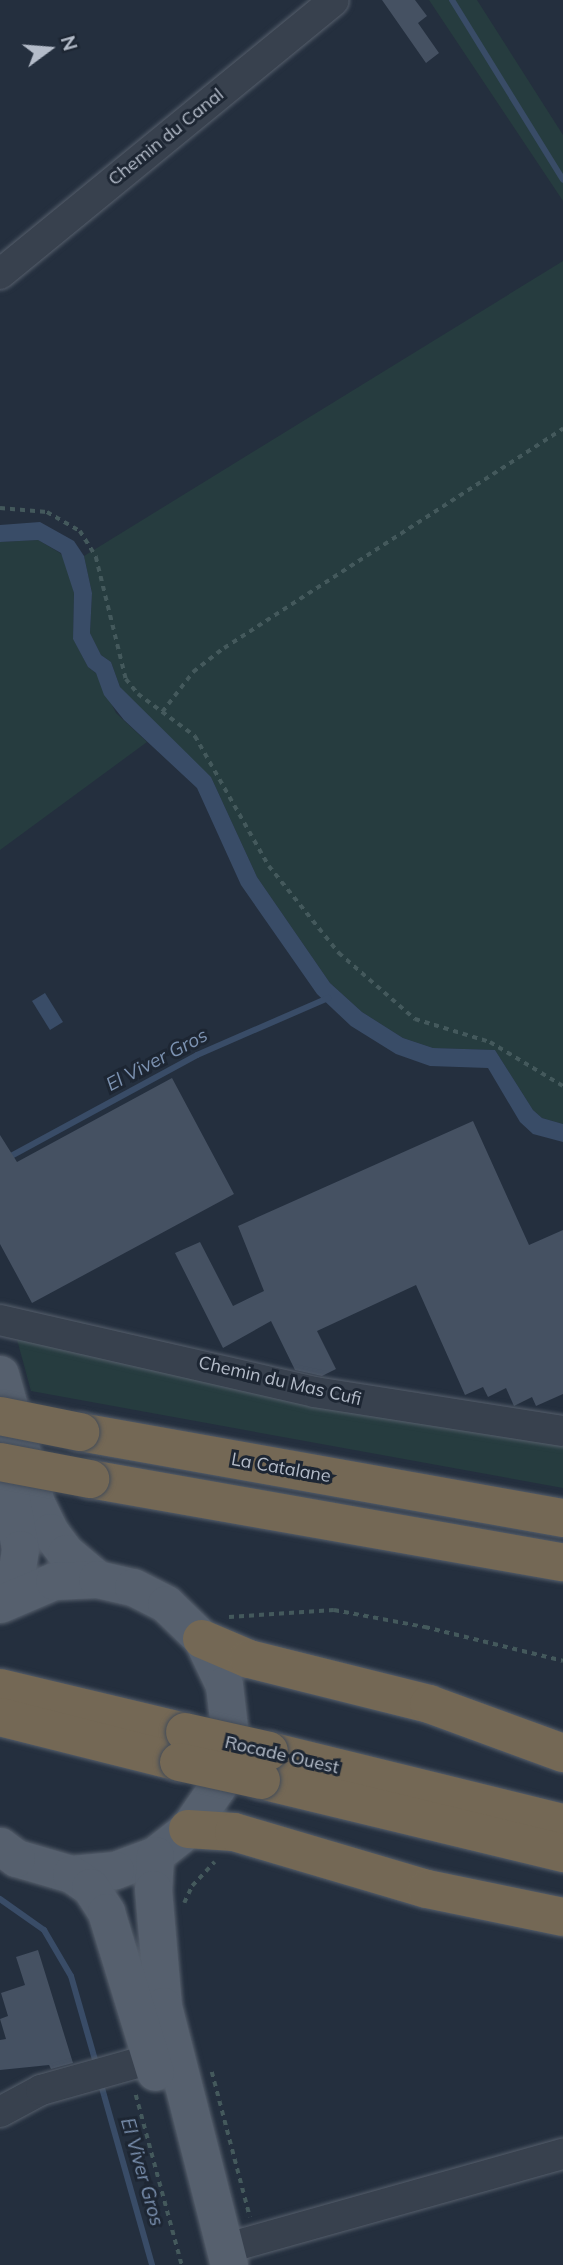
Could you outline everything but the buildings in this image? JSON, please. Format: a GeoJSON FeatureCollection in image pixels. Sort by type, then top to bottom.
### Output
{"type":"FeatureCollection","features":[{"type":"Feature","properties":{"kind":"highway","name":"La Catalane"},"geometry":{"type":"LineString","coordinates":[[0,1416],[563,1518]]}},
{"type":"Feature","properties":{"kind":"highway"},"geometry":{"type":"LineString","coordinates":[[0,1462],[563,1562]]}},
{"type":"Feature","properties":{"kind":"highway"},"geometry":{"type":"LineString","coordinates":[[197,1634],[249,1659],[429,1704],[563,1753]]}},
{"type":"Feature","properties":{"kind":"highway","name":"Rocade Ouest"},"geometry":{"type":"LineString","coordinates":[[0,1688],[182,1747]]}},
{"type":"Feature","properties":{"kind":"highway","name":"Rocade Ouest"},"geometry":{"type":"LineString","coordinates":[[0,1717],[182,1747],[563,1823]]}},
{"type":"Feature","properties":{"kind":"highway","name":"Rocade Ouest"},"geometry":{"type":"LineString","coordinates":[[265,1765],[563,1853]]}},
{"type":"Feature","properties":{"kind":"highway"},"geometry":{"type":"LineString","coordinates":[[188,1829],[234,1832],[427,1889],[563,1917]]}},
{"type":"Feature","properties":{"kind":"main road"},"geometry":{"type":"LineString","coordinates":[[0,1374],[36,1503],[50,1532],[66,1553],[97,1579]]}},
{"type":"Feature","properties":{"kind":"main road"},"geometry":{"type":"LineString","coordinates":[[0,1450],[20,1549],[6,1600]]}},
{"type":"Feature","properties":{"kind":"main road"},"geometry":{"type":"LineString","coordinates":[[5,1857],[71,1874],[115,1870],[155,1855],[188,1829],[217,1787],[230,1737],[224,1685],[197,1634],[166,1604],[133,1587],[97,1579],[54,1581],[6,1600]]}},
{"type":"Feature","properties":{"kind":"main road"},"geometry":{"type":"LineString","coordinates":[[155,1855],[153,1889],[163,2006],[229,2255]]}},
{"type":"Feature","properties":{"kind":"main road"},"geometry":{"type":"LineString","coordinates":[[71,1874],[90,1887],[106,1912],[151,2059],[229,2255]]}},
{"type":"Feature","properties":{"kind":"street","name":"Chemin du Canal"},"geometry":{"type":"LineString","coordinates":[[0,274],[333,1]]}},
{"type":"Feature","properties":{"kind":"street","name":"Chemin du Mas Cufi"},"geometry":{"type":"LineString","coordinates":[[0,1320],[314,1392],[563,1431]]}},
{"type":"Feature","properties":{"kind":"street"},"geometry":{"type":"LineString","coordinates":[[0,2112],[41,2091],[151,2059]]}},
{"type":"Feature","properties":{"kind":"street"},"geometry":{"type":"LineString","coordinates":[[229,2255],[563,2154]]}},
{"type":"Feature","properties":{"kind":"path"},"geometry":{"type":"LineString","coordinates":[[162,712],[193,672],[224,648],[563,429]]}},
{"type":"Feature","properties":{"kind":"path"},"geometry":{"type":"LineString","coordinates":[[0,508],[47,512],[80,531],[96,557],[126,679],[162,712],[195,736],[269,866],[339,953],[415,1019],[491,1042],[563,1086]]}},
{"type":"Feature","properties":{"kind":"path"},"geometry":{"type":"LineString","coordinates":[[197,1634],[237,1615],[334,1610],[425,1627],[563,1661]]}},
{"type":"Feature","properties":{"kind":"path"},"geometry":{"type":"LineString","coordinates":[[182,1906],[192,1886],[218,1857]]}},
{"type":"Feature","properties":{"kind":"path"},"geometry":{"type":"LineString","coordinates":[[211,2067],[229,2255]]}},
{"type":"Feature","properties":{"kind":"green space"},"geometry":{"type":"Polygon","coordinates":[[[429,0],[477,0],[563,135],[563,201],[429,0]]]}},
{"type":"Feature","properties":{"kind":"green space"},"geometry":{"type":"Polygon","coordinates":[[[563,261],[563,1124],[542,1118],[533,1110],[495,1050],[433,1048],[403,1038],[362,1012],[330,983],[257,877],[211,777],[146,721],[120,687],[111,662],[101,655],[90,633],[92,593],[84,556],[563,261]]]}},
{"type":"Feature","properties":{"kind":"green space"},"geometry":{"type":"Polygon","coordinates":[[[38,540],[60,553],[68,563],[74,593],[73,638],[88,667],[96,673],[116,713],[147,742],[0,850],[0,542],[38,540]]]}},
{"type":"Feature","properties":{"kind":"green space"},"geometry":{"type":"Polygon","coordinates":[[[15,1332],[563,1441],[563,1488],[31,1391],[15,1332]]]}},
{"type":"Feature","properties":{"kind":"water"},"geometry":{"type":"Polygon","coordinates":[[[40,522],[74,541],[84,556],[92,593],[90,633],[101,655],[111,662],[120,687],[211,777],[257,877],[330,983],[362,1012],[403,1038],[433,1048],[495,1050],[533,1110],[542,1118],[563,1124],[563,1142],[533,1134],[520,1122],[488,1068],[430,1066],[396,1054],[351,1026],[317,994],[241,885],[197,788],[124,720],[104,695],[96,673],[88,667],[73,639],[74,593],[61,553],[38,540],[0,542],[0,525],[40,522]]]}},
{"type":"Feature","properties":{"kind":"water"},"geometry":{"type":"Polygon","coordinates":[[[45,993],[63,1022],[50,1030],[32,1001],[45,993]]]}},
{"type":"Feature","properties":{"kind":"waterway"},"geometry":{"type":"LineString","coordinates":[[452,0],[563,180]]}},
{"type":"Feature","properties":{"kind":"waterway","name":"El Viver Gros"},"geometry":{"type":"LineString","coordinates":[[0,1162],[197,1055],[328,998]]}},
{"type":"Feature","properties":{"kind":"waterway","name":"El Viver Gros"},"geometry":{"type":"LineString","coordinates":[[0,1899],[44,1930],[71,1976],[96,2063]]}},
{"type":"Feature","properties":{"kind":"waterway","name":"El Viver Gros"},"geometry":{"type":"LineString","coordinates":[[102,2088],[152,2265]]}}]}
